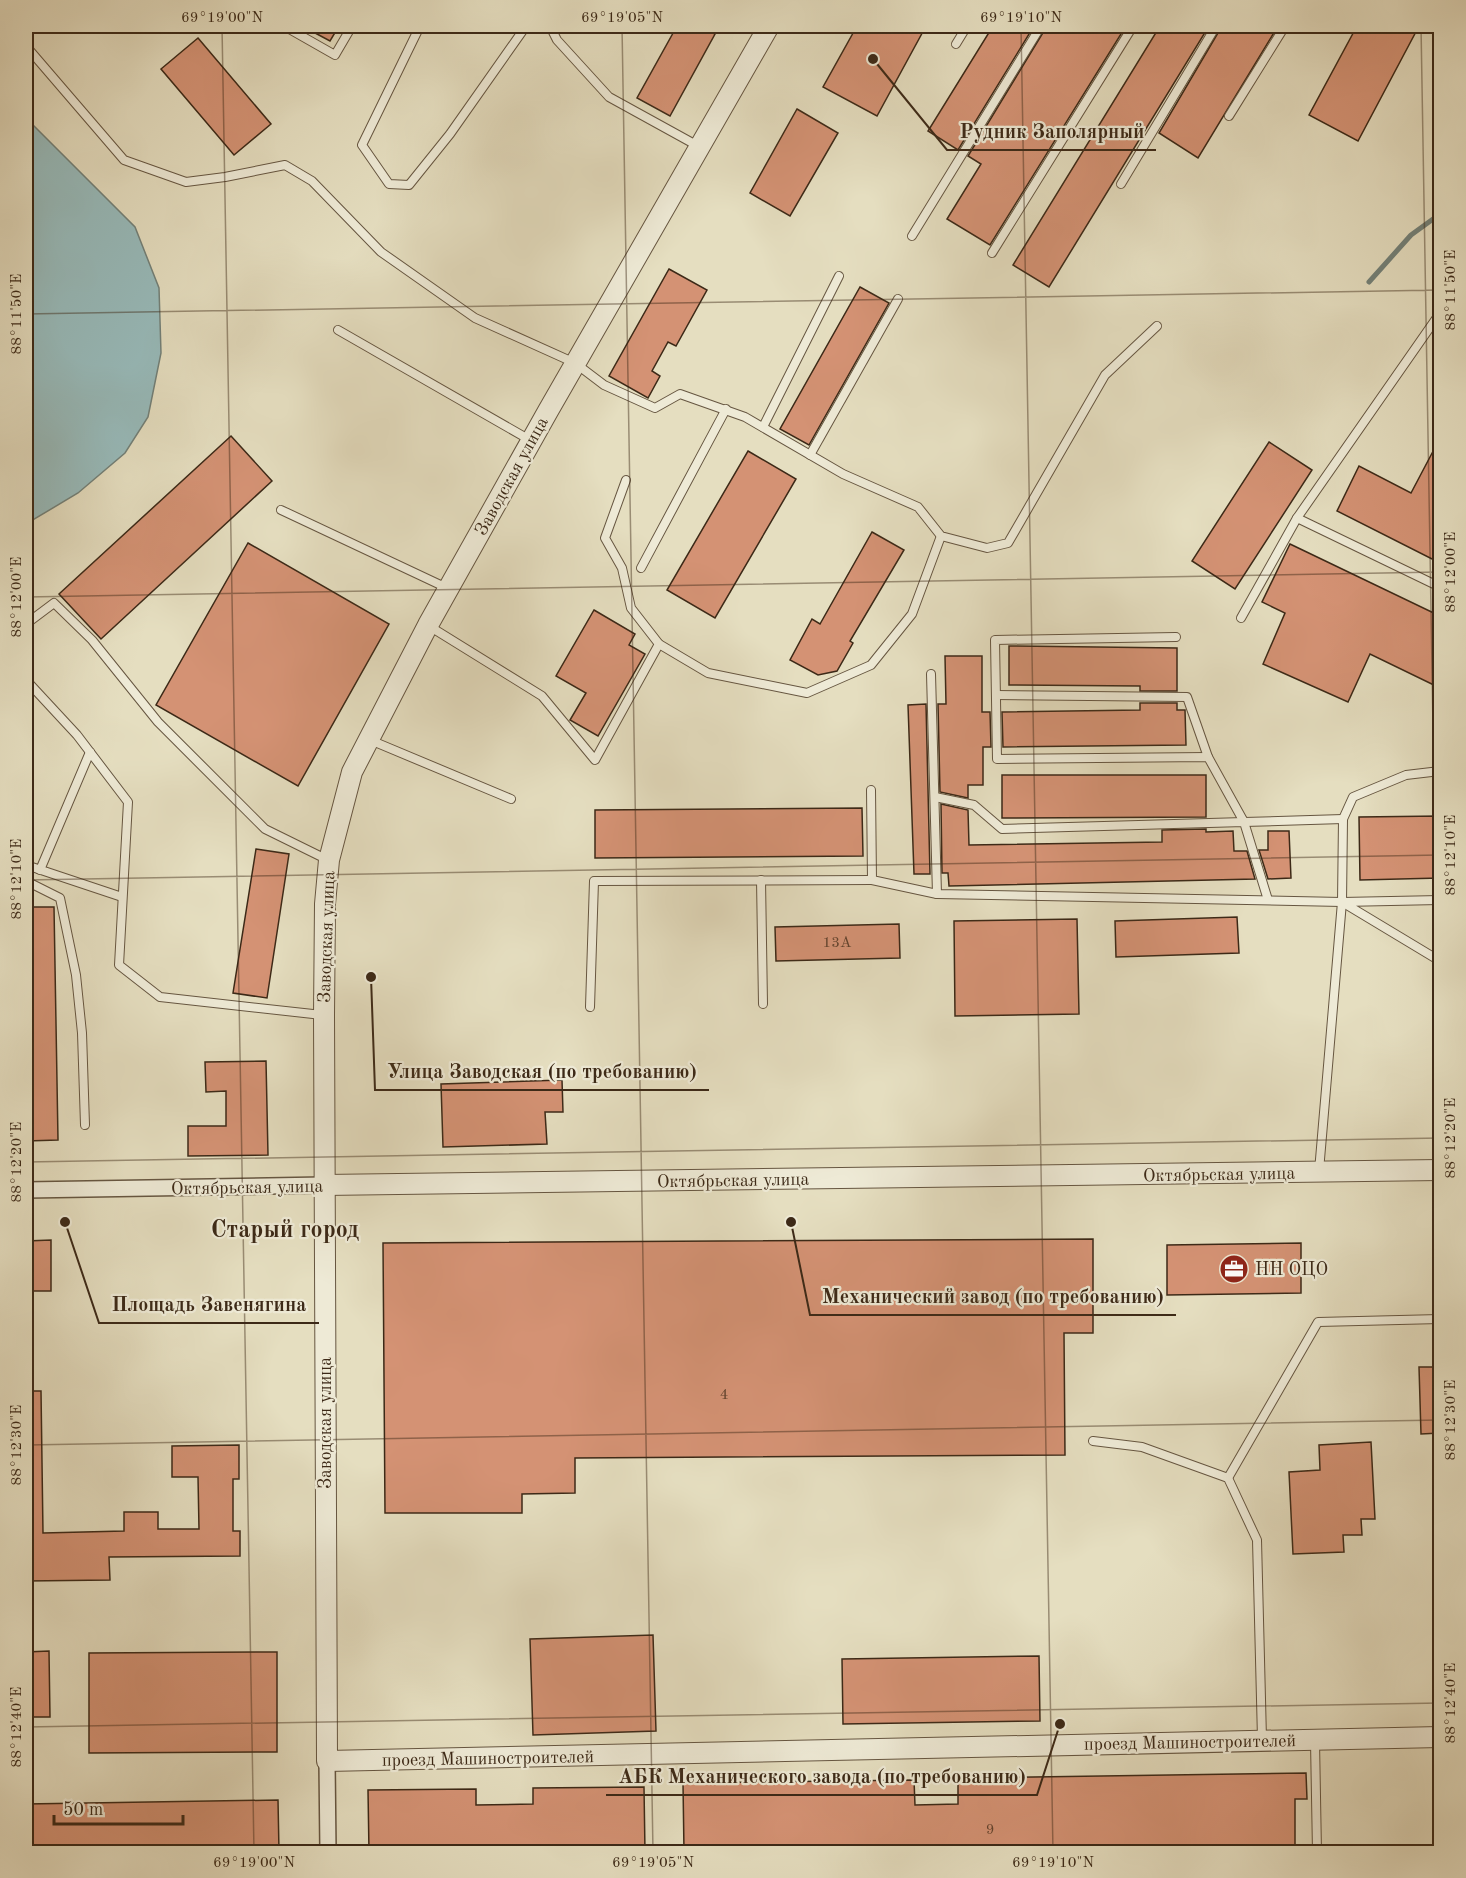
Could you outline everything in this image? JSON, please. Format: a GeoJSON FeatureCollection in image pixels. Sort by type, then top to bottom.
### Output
{"type":"FeatureCollection","features":[{"type":"Feature","properties":{"kind":"street","name":"Заводская улица"},"geometry":{"type":"LineString","coordinates":[[328,1852],[324,1015],[325,904],[329,860],[352,772],[428,625],[575,363],[769,26]]}},
{"type":"Feature","properties":{"kind":"street","name":"Октябрьская улица"},"geometry":{"type":"LineString","coordinates":[[26,1190],[1440,1170]]}},
{"type":"Feature","properties":{"kind":"street","name":"проезд Машиностроителей"},"geometry":{"type":"LineString","coordinates":[[327,1761],[1440,1737]]}},
{"type":"Feature","properties":{"kind":"lane"},"geometry":{"type":"LineString","coordinates":[[284,26],[335,55],[352,26]]}},
{"type":"Feature","properties":{"kind":"lane"},"geometry":{"type":"LineString","coordinates":[[420,26],[362,146],[389,184],[409,185],[450,134],[526,26]]}},
{"type":"Feature","properties":{"kind":"lane"},"geometry":{"type":"LineString","coordinates":[[550,26],[558,40],[609,97],[700,146]]}},
{"type":"Feature","properties":{"kind":"lane"},"geometry":{"type":"LineString","coordinates":[[956,44],[967,26]]}},
{"type":"Feature","properties":{"kind":"lane"},"geometry":{"type":"LineString","coordinates":[[912,236],[1041,26]]}},
{"type":"Feature","properties":{"kind":"lane"},"geometry":{"type":"LineString","coordinates":[[992,253],[1133,26]]}},
{"type":"Feature","properties":{"kind":"lane"},"geometry":{"type":"LineString","coordinates":[[1121,183],[1216,26]]}},
{"type":"Feature","properties":{"kind":"lane"},"geometry":{"type":"LineString","coordinates":[[1230,116],[1285,26]]}},
{"type":"Feature","properties":{"kind":"lane"},"geometry":{"type":"LineString","coordinates":[[26,46],[123,160],[186,182],[285,165],[312,181],[381,252],[475,318],[575,363],[604,385],[655,408],[680,394],[726,409],[763,427],[843,474],[918,507],[941,536],[987,548],[1008,543],[1105,375],[1157,326]]}},
{"type":"Feature","properties":{"kind":"lane"},"geometry":{"type":"LineString","coordinates":[[763,427],[839,276]]}},
{"type":"Feature","properties":{"kind":"lane"},"geometry":{"type":"LineString","coordinates":[[810,455],[898,299]]}},
{"type":"Feature","properties":{"kind":"lane"},"geometry":{"type":"LineString","coordinates":[[1240,618],[1297,518],[1440,313]]}},
{"type":"Feature","properties":{"kind":"lane"},"geometry":{"type":"LineString","coordinates":[[338,330],[531,441]]}},
{"type":"Feature","properties":{"kind":"lane"},"geometry":{"type":"LineString","coordinates":[[641,568],[726,409]]}},
{"type":"Feature","properties":{"kind":"lane"},"geometry":{"type":"LineString","coordinates":[[626,480],[605,538],[622,568],[631,608],[659,644],[708,673],[807,693],[871,665],[912,614],[941,536]]}},
{"type":"Feature","properties":{"kind":"lane"},"geometry":{"type":"LineString","coordinates":[[281,510],[448,588]]}},
{"type":"Feature","properties":{"kind":"lane"},"geometry":{"type":"LineString","coordinates":[[1297,518],[1440,586]]}},
{"type":"Feature","properties":{"kind":"lane"},"geometry":{"type":"LineString","coordinates":[[26,624],[54,603],[92,640],[158,722],[265,829],[329,860]]}},
{"type":"Feature","properties":{"kind":"lane"},"geometry":{"type":"LineString","coordinates":[[428,625],[542,696],[595,760],[659,644]]}},
{"type":"Feature","properties":{"kind":"lane"},"geometry":{"type":"LineString","coordinates":[[1176,637],[995,640],[998,759],[1208,757]]}},
{"type":"Feature","properties":{"kind":"lane"},"geometry":{"type":"LineString","coordinates":[[931,674],[937,894]]}},
{"type":"Feature","properties":{"kind":"lane"},"geometry":{"type":"LineString","coordinates":[[26,680],[77,735],[128,802],[119,965],[160,998],[324,1015]]}},
{"type":"Feature","properties":{"kind":"lane"},"geometry":{"type":"LineString","coordinates":[[996,695],[1187,697],[1208,757],[1244,822],[1268,900]]}},
{"type":"Feature","properties":{"kind":"lane"},"geometry":{"type":"LineString","coordinates":[[369,740],[511,799]]}},
{"type":"Feature","properties":{"kind":"lane"},"geometry":{"type":"LineString","coordinates":[[40,870],[90,752]]}},
{"type":"Feature","properties":{"kind":"lane"},"geometry":{"type":"LineString","coordinates":[[1319,1172],[1342,902],[1343,819],[1353,797],[1406,775],[1440,771]]}},
{"type":"Feature","properties":{"kind":"lane"},"geometry":{"type":"LineString","coordinates":[[870,790],[872,879]]}},
{"type":"Feature","properties":{"kind":"lane"},"geometry":{"type":"LineString","coordinates":[[934,797],[974,805],[1002,829],[1343,819]]}},
{"type":"Feature","properties":{"kind":"lane"},"geometry":{"type":"LineString","coordinates":[[26,865],[122,897]]}},
{"type":"Feature","properties":{"kind":"lane"},"geometry":{"type":"LineString","coordinates":[[591,1007],[594,881],[872,879],[937,894],[1342,902],[1440,900]]}},
{"type":"Feature","properties":{"kind":"lane"},"geometry":{"type":"LineString","coordinates":[[761,880],[763,1004]]}},
{"type":"Feature","properties":{"kind":"lane"},"geometry":{"type":"LineString","coordinates":[[26,882],[60,898],[76,975],[82,1033],[85,1125]]}},
{"type":"Feature","properties":{"kind":"lane"},"geometry":{"type":"LineString","coordinates":[[1342,902],[1440,961]]}},
{"type":"Feature","properties":{"kind":"lane"},"geometry":{"type":"LineString","coordinates":[[1228,1478],[1318,1322],[1440,1319]]}},
{"type":"Feature","properties":{"kind":"lane"},"geometry":{"type":"LineString","coordinates":[[1094,1440],[1142,1447],[1228,1478],[1257,1540],[1262,1741]]}},
{"type":"Feature","properties":{"kind":"lane"},"geometry":{"type":"LineString","coordinates":[[1315,1740],[1317,1852]]}},
{"type":"Feature","properties":{"kind":"water"},"geometry":{"type":"Polygon","coordinates":[[[26,118],[135,227],[159,288],[161,353],[148,417],[125,453],[78,493],[26,524],[26,118]]]}},
{"type":"Feature","properties":{"kind":"building"},"geometry":{"type":"Polygon","coordinates":[[[302,26],[339,26],[330,41],[302,26]]]}},
{"type":"Feature","properties":{"kind":"building"},"geometry":{"type":"Polygon","coordinates":[[[677,26],[699,26],[715,34],[670,116],[637,98],[677,26]]]}},
{"type":"Feature","properties":{"kind":"building"},"geometry":{"type":"Polygon","coordinates":[[[857,26],[926,26],[877,116],[823,87],[857,26]]]}},
{"type":"Feature","properties":{"kind":"building"},"geometry":{"type":"Polygon","coordinates":[[[993,26],[1034,26],[958,150],[928,131],[993,26]]]}},
{"type":"Feature","properties":{"kind":"building"},"geometry":{"type":"Polygon","coordinates":[[[1047,26],[1126,26],[990,245],[947,219],[981,164],[968,156],[1047,26]]]}},
{"type":"Feature","properties":{"kind":"building"},"geometry":{"type":"Polygon","coordinates":[[[1160,26],[1209,26],[1049,287],[1013,265],[1160,26]]]}},
{"type":"Feature","properties":{"kind":"building"},"geometry":{"type":"Polygon","coordinates":[[[1222,26],[1278,26],[1198,158],[1159,133],[1222,26]]]}},
{"type":"Feature","properties":{"kind":"building"},"geometry":{"type":"Polygon","coordinates":[[[1357,26],[1419,26],[1358,141],[1309,115],[1357,26]]]}},
{"type":"Feature","properties":{"kind":"building"},"geometry":{"type":"Polygon","coordinates":[[[198,38],[271,124],[234,155],[161,69],[198,38]]]}},
{"type":"Feature","properties":{"kind":"building"},"geometry":{"type":"Polygon","coordinates":[[[797,109],[838,133],[790,216],[750,193],[797,109]]]}},
{"type":"Feature","properties":{"kind":"building"},"geometry":{"type":"Polygon","coordinates":[[[669,269],[707,290],[676,346],[668,342],[652,371],[660,376],[648,398],[609,376],[669,269]]]}},
{"type":"Feature","properties":{"kind":"building"},"geometry":{"type":"Polygon","coordinates":[[[860,287],[889,303],[809,445],[780,429],[860,287]]]}},
{"type":"Feature","properties":{"kind":"building"},"geometry":{"type":"Polygon","coordinates":[[[231,436],[272,481],[101,639],[59,594],[231,436]]]}},
{"type":"Feature","properties":{"kind":"building"},"geometry":{"type":"Polygon","coordinates":[[[1440,438],[1440,563],[1337,511],[1359,466],[1411,493],[1440,438]]]}},
{"type":"Feature","properties":{"kind":"building"},"geometry":{"type":"Polygon","coordinates":[[[1269,442],[1312,470],[1235,589],[1192,561],[1269,442]]]}},
{"type":"Feature","properties":{"kind":"building"},"geometry":{"type":"Polygon","coordinates":[[[748,451],[796,479],[715,618],[667,590],[748,451]]]}},
{"type":"Feature","properties":{"kind":"building"},"geometry":{"type":"Polygon","coordinates":[[[872,532],[904,550],[850,641],[853,643],[837,671],[818,675],[790,660],[812,619],[820,624],[872,532]]]}},
{"type":"Feature","properties":{"kind":"building"},"geometry":{"type":"Polygon","coordinates":[[[248,543],[389,624],[298,786],[156,705],[248,543]]]}},
{"type":"Feature","properties":{"kind":"building"},"geometry":{"type":"Polygon","coordinates":[[[1290,544],[1440,616],[1440,688],[1370,654],[1348,702],[1263,664],[1285,613],[1262,602],[1290,544]]]}},
{"type":"Feature","properties":{"kind":"building"},"geometry":{"type":"Polygon","coordinates":[[[594,610],[635,634],[629,645],[645,654],[598,736],[570,720],[586,693],[556,676],[594,610]]]}},
{"type":"Feature","properties":{"kind":"building"},"geometry":{"type":"Polygon","coordinates":[[[1009,646],[1177,648],[1177,691],[1140,691],[1140,686],[1009,685],[1009,646]]]}},
{"type":"Feature","properties":{"kind":"building"},"geometry":{"type":"Polygon","coordinates":[[[945,656],[982,656],[982,712],[990,712],[991,747],[983,747],[983,785],[968,785],[968,798],[940,792],[938,704],[946,704],[945,656]]]}},
{"type":"Feature","properties":{"kind":"building"},"geometry":{"type":"Polygon","coordinates":[[[1140,703],[1177,703],[1177,710],[1185,710],[1186,745],[1003,747],[1002,712],[1140,710],[1140,703]]]}},
{"type":"Feature","properties":{"kind":"building"},"geometry":{"type":"Polygon","coordinates":[[[926,704],[930,874],[914,874],[908,705],[926,704]]]}},
{"type":"Feature","properties":{"kind":"building"},"geometry":{"type":"Polygon","coordinates":[[[1002,775],[1206,775],[1206,817],[1002,818],[1002,775]]]}},
{"type":"Feature","properties":{"kind":"building"},"geometry":{"type":"Polygon","coordinates":[[[941,804],[968,810],[969,845],[1162,842],[1162,830],[1233,831],[1234,851],[1247,851],[1255,879],[949,886],[948,873],[942,873],[941,804]]]}},
{"type":"Feature","properties":{"kind":"building"},"geometry":{"type":"Polygon","coordinates":[[[862,808],[863,856],[595,858],[595,810],[862,808]]]}},
{"type":"Feature","properties":{"kind":"building"},"geometry":{"type":"Polygon","coordinates":[[[1440,816],[1440,878],[1360,880],[1359,817],[1440,816]]]}},
{"type":"Feature","properties":{"kind":"building"},"geometry":{"type":"Polygon","coordinates":[[[1268,831],[1289,831],[1291,878],[1268,879],[1259,850],[1268,850],[1268,831]]]}},
{"type":"Feature","properties":{"kind":"building"},"geometry":{"type":"Polygon","coordinates":[[[256,849],[289,854],[267,998],[233,993],[256,849]]]}},
{"type":"Feature","properties":{"kind":"building"},"geometry":{"type":"Polygon","coordinates":[[[26,907],[54,907],[58,1140],[26,1141],[26,907]]]}},
{"type":"Feature","properties":{"kind":"building"},"geometry":{"type":"Polygon","coordinates":[[[1237,917],[1239,953],[1116,957],[1115,921],[1237,917]]]}},
{"type":"Feature","properties":{"kind":"building"},"geometry":{"type":"Polygon","coordinates":[[[1077,919],[1079,1014],[955,1016],[954,921],[1077,919]]]}},
{"type":"Feature","properties":{"kind":"building"},"geometry":{"type":"Polygon","coordinates":[[[899,924],[900,958],[776,961],[775,927],[899,924]]]}},
{"type":"Feature","properties":{"kind":"building"},"geometry":{"type":"Polygon","coordinates":[[[266,1061],[268,1155],[188,1156],[188,1126],[226,1126],[226,1091],[206,1092],[205,1062],[266,1061]]]}},
{"type":"Feature","properties":{"kind":"building"},"geometry":{"type":"Polygon","coordinates":[[[562,1080],[563,1112],[545,1112],[547,1144],[443,1147],[441,1084],[562,1080]]]}},
{"type":"Feature","properties":{"kind":"building"},"geometry":{"type":"Polygon","coordinates":[[[1093,1239],[1093,1333],[1064,1333],[1065,1455],[575,1458],[575,1493],[522,1494],[522,1513],[385,1513],[383,1243],[1093,1239]]]}},
{"type":"Feature","properties":{"kind":"building"},"geometry":{"type":"Polygon","coordinates":[[[51,1240],[51,1291],[26,1291],[26,1241],[51,1240]]]}},
{"type":"Feature","properties":{"kind":"building","name":"НН ОЦО"},"geometry":{"type":"Polygon","coordinates":[[[1301,1243],[1301,1293],[1167,1295],[1167,1245],[1301,1243]]]}},
{"type":"Feature","properties":{"kind":"building"},"geometry":{"type":"Polygon","coordinates":[[[1419,1367],[1440,1367],[1440,1433],[1421,1434],[1419,1367]]]}},
{"type":"Feature","properties":{"kind":"building"},"geometry":{"type":"Polygon","coordinates":[[[26,1391],[41,1391],[43,1533],[124,1531],[124,1512],[158,1512],[158,1529],[199,1529],[198,1477],[172,1477],[172,1446],[239,1445],[239,1479],[233,1479],[233,1531],[240,1531],[240,1556],[109,1557],[110,1580],[26,1581],[26,1391]]]}},
{"type":"Feature","properties":{"kind":"building"},"geometry":{"type":"Polygon","coordinates":[[[1371,1442],[1375,1519],[1361,1519],[1362,1535],[1343,1535],[1344,1552],[1293,1554],[1289,1472],[1320,1470],[1319,1445],[1371,1442]]]}},
{"type":"Feature","properties":{"kind":"building"},"geometry":{"type":"Polygon","coordinates":[[[653,1635],[656,1731],[533,1735],[530,1639],[653,1635]]]}},
{"type":"Feature","properties":{"kind":"building"},"geometry":{"type":"Polygon","coordinates":[[[49,1651],[50,1717],[26,1717],[26,1652],[49,1651]]]}},
{"type":"Feature","properties":{"kind":"building"},"geometry":{"type":"Polygon","coordinates":[[[277,1652],[277,1752],[89,1753],[89,1653],[277,1652]]]}},
{"type":"Feature","properties":{"kind":"building"},"geometry":{"type":"Polygon","coordinates":[[[1039,1656],[1040,1721],[843,1724],[842,1659],[1039,1656]]]}},
{"type":"Feature","properties":{"kind":"building"},"geometry":{"type":"Polygon","coordinates":[[[1306,1773],[1307,1799],[1295,1799],[1295,1852],[684,1852],[683,1783],[914,1780],[915,1805],[958,1804],[958,1778],[1306,1773]]]}},
{"type":"Feature","properties":{"kind":"building"},"geometry":{"type":"Polygon","coordinates":[[[644,1787],[645,1852],[369,1852],[368,1790],[476,1789],[476,1805],[533,1804],[533,1788],[644,1787]]]}},
{"type":"Feature","properties":{"kind":"building"},"geometry":{"type":"Polygon","coordinates":[[[278,1800],[279,1852],[26,1852],[26,1804],[278,1800]]]}},
{"type":"Feature","properties":{"kind":"waterway"},"geometry":{"type":"LineString","coordinates":[[1369,282],[1411,235],[1440,214]]}},
{"type":"Feature","properties":{"kind":"place","name":"Рудник Заполярный"},"geometry":{"type":"Point","coordinates":[873,59]}},
{"type":"Feature","properties":{"kind":"place","name":"Улица Заводская (по требованию)"},"geometry":{"type":"Point","coordinates":[371,977]}},
{"type":"Feature","properties":{"kind":"place","name":"Площадь Завенягина"},"geometry":{"type":"Point","coordinates":[65,1222]}},
{"type":"Feature","properties":{"kind":"place","name":"Механический завод (по требованию)"},"geometry":{"type":"Point","coordinates":[791,1222]}},
{"type":"Feature","properties":{"kind":"place","name":"НН ОЦО"},"geometry":{"type":"Point","coordinates":[1234,1269]}},
{"type":"Feature","properties":{"kind":"place","name":"АБК Механического завода (по требованию)"},"geometry":{"type":"Point","coordinates":[1060,1724]}},
{"type":"Feature","properties":{"kind":"district","name":"Старый город"},"geometry":{"type":"Point","coordinates":[285,1229]}}]}
